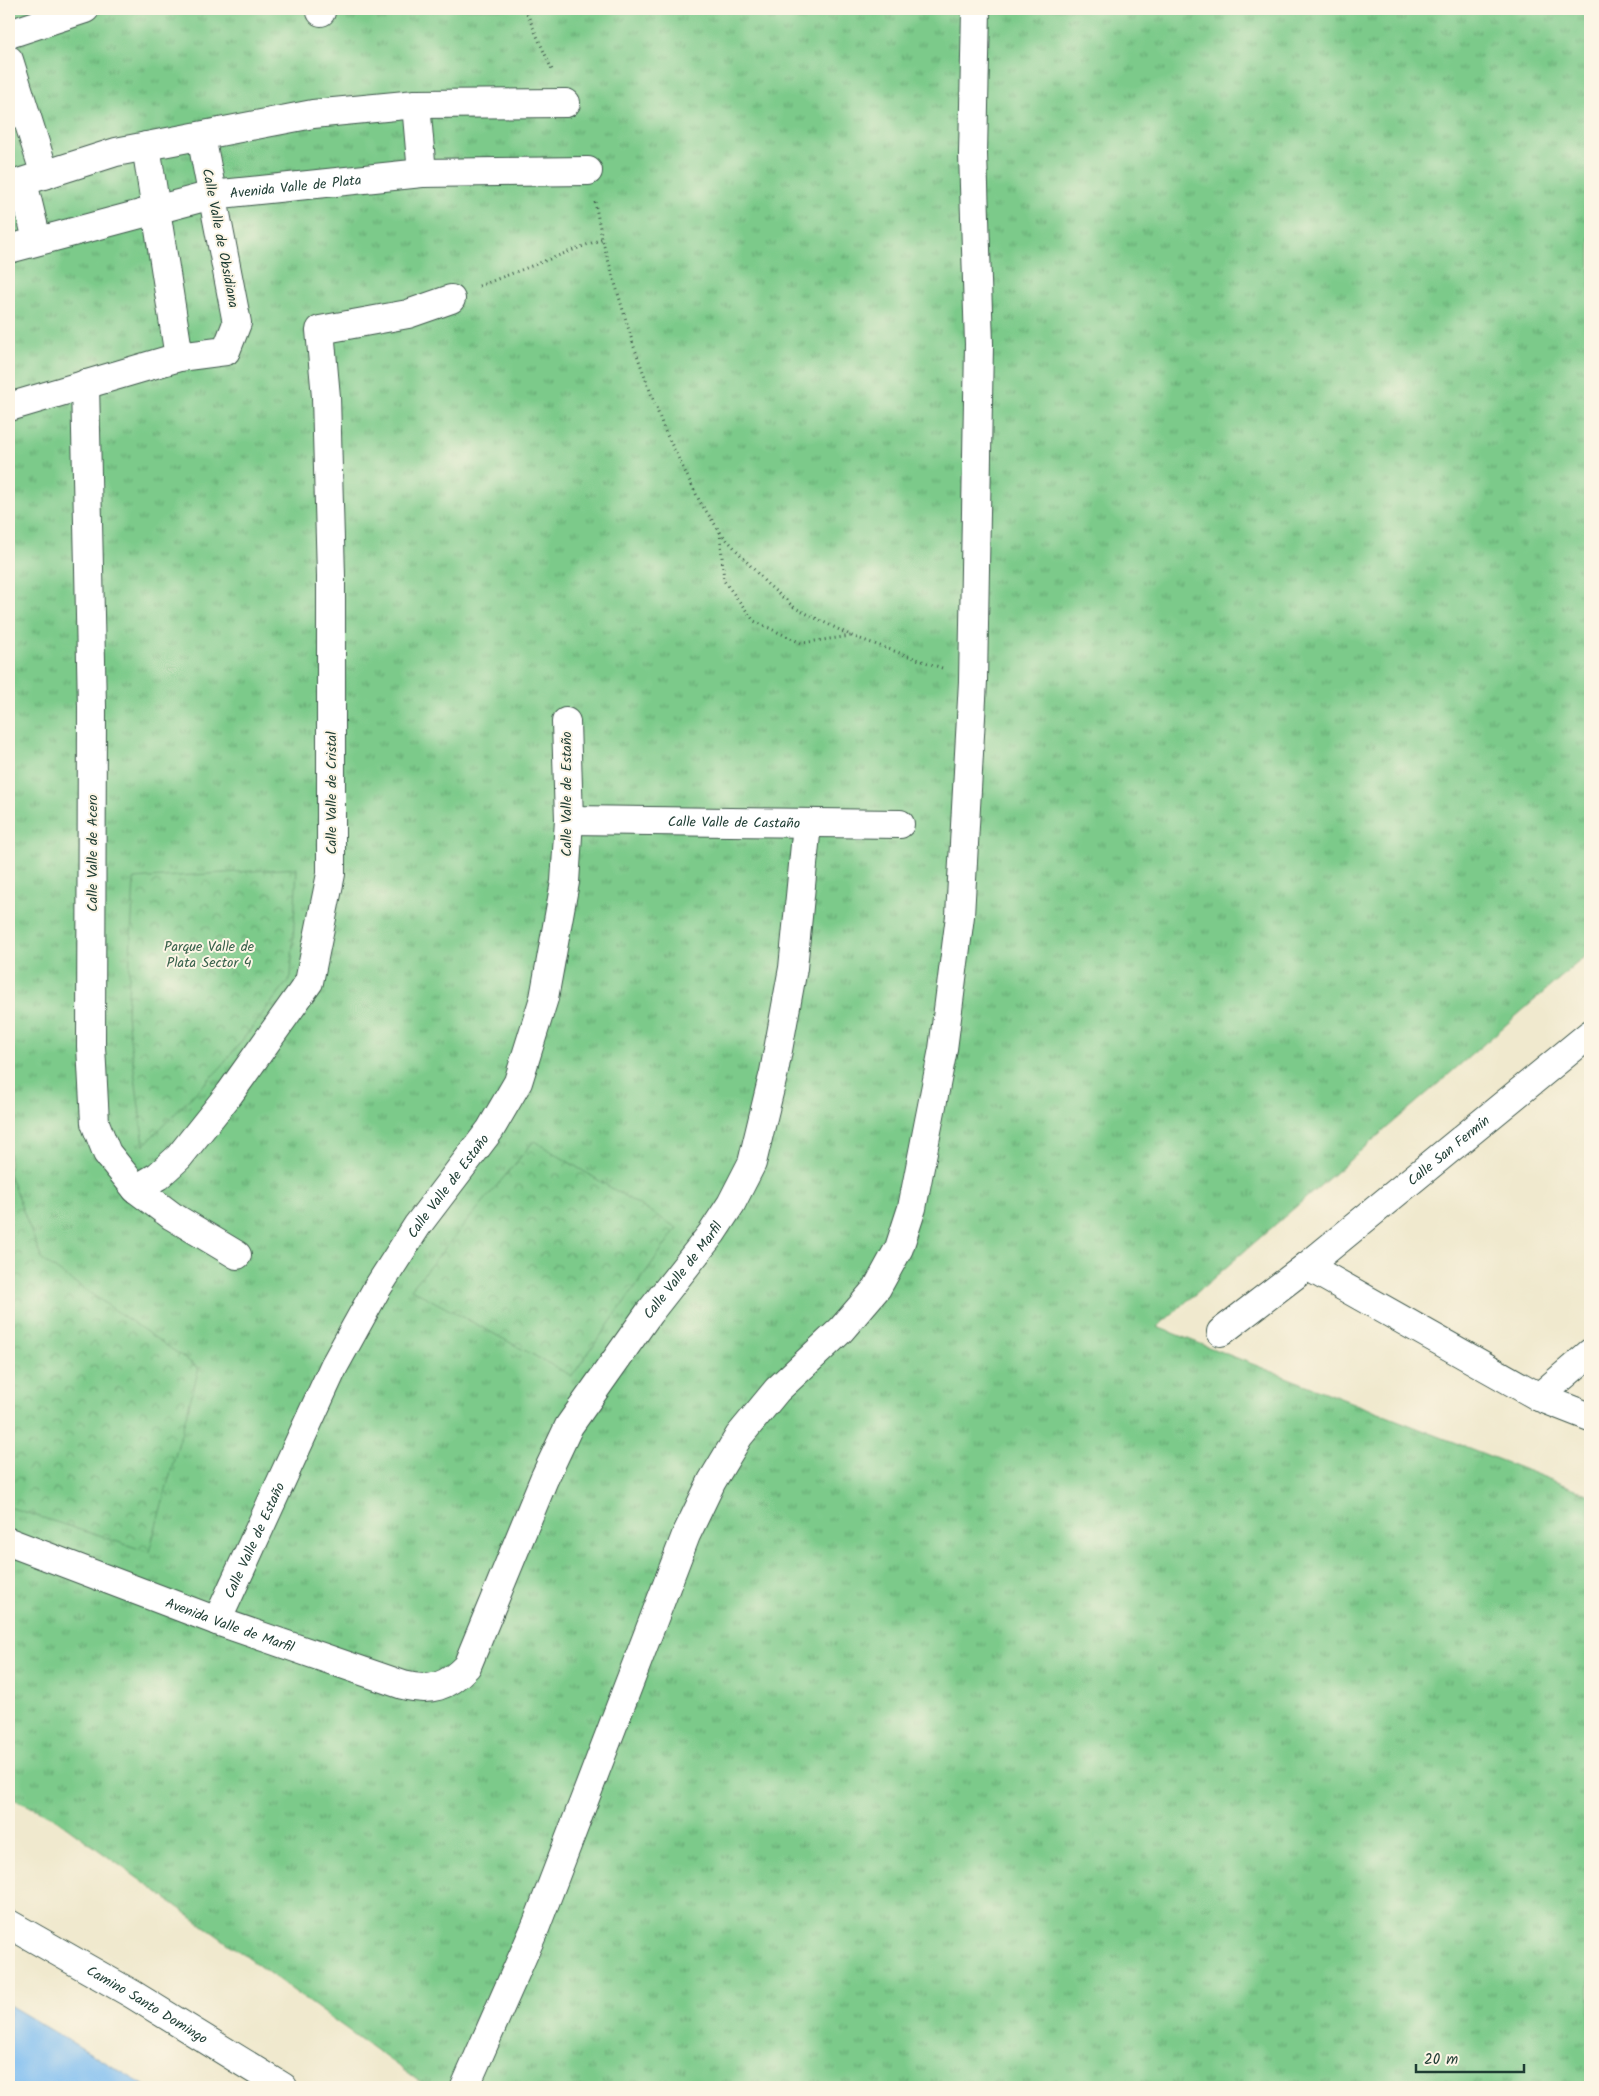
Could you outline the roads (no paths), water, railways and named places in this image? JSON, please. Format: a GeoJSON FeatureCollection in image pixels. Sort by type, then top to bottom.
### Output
{"type":"FeatureCollection","features":[{"type":"Feature","properties":{"kind":"street"},"geometry":{"type":"LineString","coordinates":[[9,34],[85,9]]}},
{"type":"Feature","properties":{"kind":"street"},"geometry":{"type":"LineString","coordinates":[[465,2087],[536,1926],[686,1535],[712,1481],[739,1436],[777,1390],[841,1330],[877,1288],[899,1248],[912,1208],[942,1049],[960,916],[973,681],[979,344],[973,154],[976,9]]}},
{"type":"Feature","properties":{"kind":"street"},"geometry":{"type":"LineString","coordinates":[[9,60],[26,181],[38,240]]}},
{"type":"Feature","properties":{"kind":"street"},"geometry":{"type":"LineString","coordinates":[[26,181],[116,152],[313,114],[416,104],[566,104]]}},
{"type":"Feature","properties":{"kind":"street"},"geometry":{"type":"LineString","coordinates":[[416,104],[422,173]]}},
{"type":"Feature","properties":{"kind":"street","name":"Calle Valle de Obsidiana"},"geometry":{"type":"LineString","coordinates":[[9,407],[179,357],[226,351],[237,323],[201,136]]}},
{"type":"Feature","properties":{"kind":"street"},"geometry":{"type":"LineString","coordinates":[[146,146],[179,357]]}},
{"type":"Feature","properties":{"kind":"street","name":"Avenida Valle de Plata"},"geometry":{"type":"LineString","coordinates":[[9,249],[212,195],[422,173],[588,171]]}},
{"type":"Feature","properties":{"kind":"street","name":"Calle Valle de Cristal"},"geometry":{"type":"LineString","coordinates":[[136,1190],[158,1176],[179,1157],[230,1093],[309,982],[331,874],[331,576],[326,397],[320,330],[408,314],[451,299]]}},
{"type":"Feature","properties":{"kind":"street","name":"Calle Valle de Acero"},"geometry":{"type":"LineString","coordinates":[[86,384],[92,707],[91,1046],[95,1123],[107,1153],[136,1190],[172,1216],[237,1255]]}},
{"type":"Feature","properties":{"kind":"street","name":"Calle Valle de Estaño"},"geometry":{"type":"LineString","coordinates":[[217,1621],[334,1366],[376,1290],[416,1226],[490,1130],[518,1082],[544,998],[565,882],[569,820],[566,722]]}},
{"type":"Feature","properties":{"kind":"street","name":"Calle Valle de Castaño"},"geometry":{"type":"LineString","coordinates":[[569,820],[900,824]]}},
{"type":"Feature","properties":{"kind":"street","name":"Calle Valle de Marfil"},"geometry":{"type":"LineString","coordinates":[[454,1680],[467,1666],[544,1479],[569,1426],[649,1313],[712,1233],[731,1204],[752,1163],[774,1072],[793,968],[807,824]]}},
{"type":"Feature","properties":{"kind":"street","name":"Calle San Fermín"},"geometry":{"type":"LineString","coordinates":[[1222,1332],[1307,1266],[1590,1034]]}},
{"type":"Feature","properties":{"kind":"street"},"geometry":{"type":"LineString","coordinates":[[1307,1266],[1539,1397],[1590,1418]]}},
{"type":"Feature","properties":{"kind":"street"},"geometry":{"type":"LineString","coordinates":[[1539,1397],[1590,1354]]}},
{"type":"Feature","properties":{"kind":"street","name":"Avenida Valle de Marfil"},"geometry":{"type":"LineString","coordinates":[[9,1542],[217,1621],[420,1690],[437,1687],[454,1680]]}},
{"type":"Feature","properties":{"kind":"street","name":"Camino Santo Domingo"},"geometry":{"type":"LineString","coordinates":[[9,1924],[132,1994],[283,2087]]}},
{"type":"Feature","properties":{"kind":"water"},"geometry":{"type":"Polygon","coordinates":[[[9,2005],[147,2087],[9,2087],[9,2005]]]}},
{"type":"Feature","properties":{"kind":"park label","name":"Parque Valle de Plata Sector 4"},"geometry":{"type":"Point","coordinates":[209,954]}}]}
